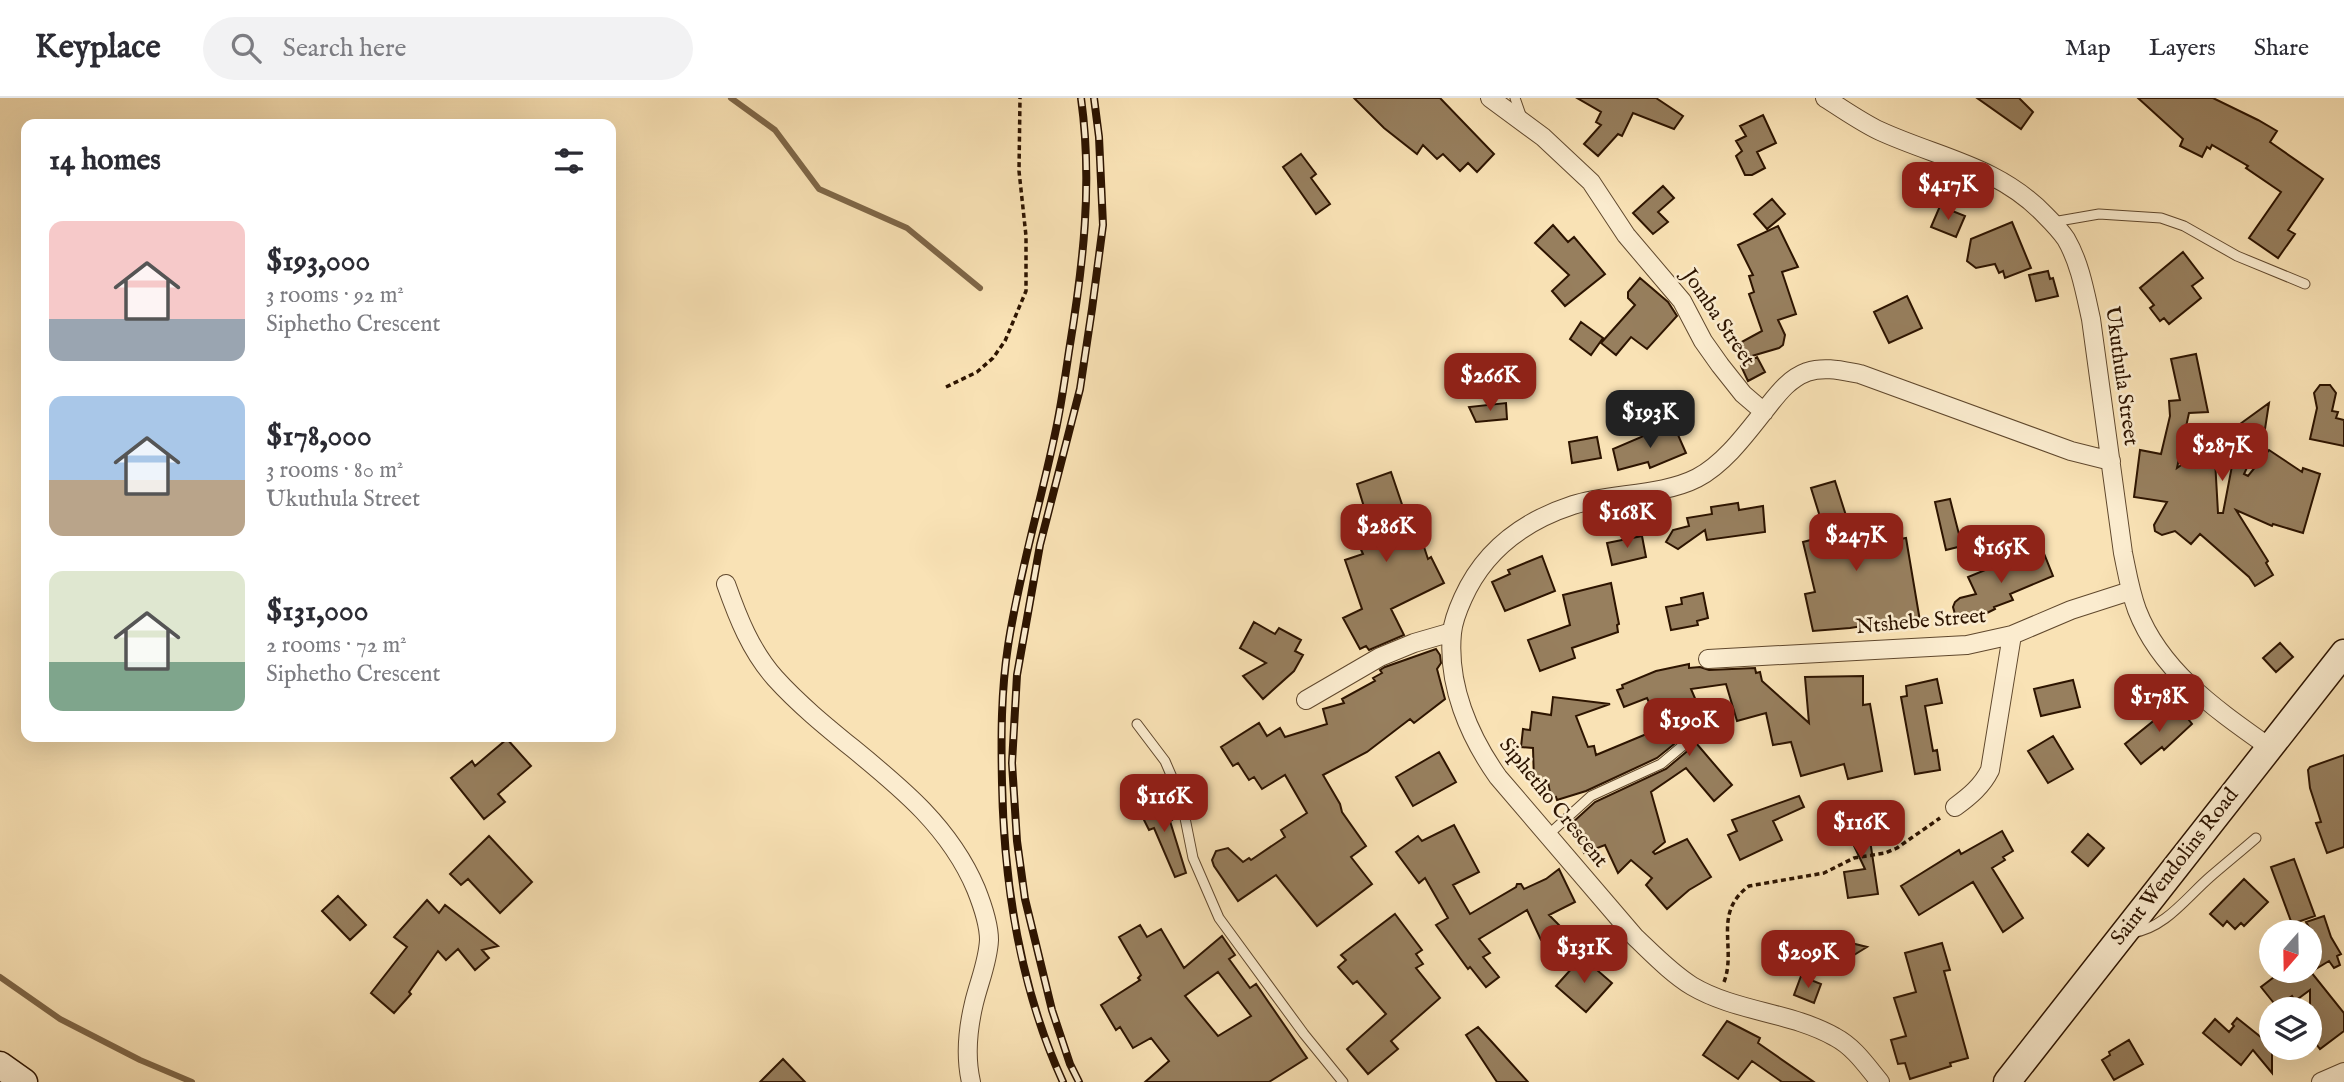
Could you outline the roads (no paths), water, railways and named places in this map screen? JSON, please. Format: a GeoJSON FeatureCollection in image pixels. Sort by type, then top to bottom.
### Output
{"type":"FeatureCollection","features":[{"type":"Feature","properties":{"kind":"street","name":"Jomba Street"},"geometry":{"type":"LineString","coordinates":[[1490,98],[1570,160],[1591,182],[1634,246],[1682,301],[1703,341],[1720,365],[1743,394],[1764,412]]}},
{"type":"Feature","properties":{"kind":"street","name":"Ukuthula Street"},"geometry":{"type":"LineString","coordinates":[[1825,98],[1880,130],[1982,170],[2008,184],[2032,201],[2065,237],[2084,283],[2091,319],[2130,591],[2148,634],[2168,663],[2218,711],[2269,747]]}},
{"type":"Feature","properties":{"kind":"street"},"geometry":{"type":"LineString","coordinates":[[1764,412],[1794,379],[1808,372],[1831,369],[1860,374],[2071,451],[2111,461]]}},
{"type":"Feature","properties":{"kind":"street","name":"Siphetho Crescent"},"geometry":{"type":"LineString","coordinates":[[1764,412],[1714,466],[1696,478],[1645,492],[1576,504],[1525,526],[1485,561],[1470,582],[1452,632],[1455,682],[1464,714],[1479,750],[1498,777],[1635,937],[1660,961],[1693,986],[1715,996],[1816,1028],[1835,1037],[1855,1052],[1880,1082]]}},
{"type":"Feature","properties":{"kind":"street"},"geometry":{"type":"LineString","coordinates":[[726,584],[741,626],[775,678],[818,719],[922,807],[947,836],[962,861],[976,890],[989,939],[969,1030],[971,1082]]}},
{"type":"Feature","properties":{"kind":"street","name":"Ntshebe Street"},"geometry":{"type":"LineString","coordinates":[[1708,659],[1968,645],[2012,635],[2071,610],[2130,591]]}},
{"type":"Feature","properties":{"kind":"street"},"geometry":{"type":"LineString","coordinates":[[1306,700],[1380,657],[1452,632]]}},
{"type":"Feature","properties":{"kind":"street"},"geometry":{"type":"LineString","coordinates":[[1955,807],[1973,793],[1990,770],[2012,635]]}},
{"type":"Feature","properties":{"kind":"street","name":"Saint Wendolins Road"},"geometry":{"type":"LineString","coordinates":[[2007,1082],[2344,653]]}},
{"type":"Feature","properties":{"kind":"street"},"geometry":{"type":"LineString","coordinates":[[0,1065],[24,1082]]}},
{"type":"Feature","properties":{"kind":"street"},"geometry":{"type":"LineString","coordinates":[[2321,1082],[2344,1072]]}},
{"type":"Feature","properties":{"kind":"lane"},"geometry":{"type":"LineString","coordinates":[[1515,98],[1524,123]]}},
{"type":"Feature","properties":{"kind":"lane"},"geometry":{"type":"LineString","coordinates":[[2052,222],[2099,214],[2161,218],[2184,226],[2237,256],[2305,284]]}},
{"type":"Feature","properties":{"kind":"lane"},"geometry":{"type":"LineString","coordinates":[[1137,724],[1165,761],[1181,797],[1193,858],[1219,918],[1304,1034],[1343,1082]]}},
{"type":"Feature","properties":{"kind":"lane"},"geometry":{"type":"LineString","coordinates":[[1548,835],[1591,796],[1661,764],[1686,743]]}},
{"type":"Feature","properties":{"kind":"lane"},"geometry":{"type":"LineString","coordinates":[[2123,934],[2143,931],[2163,921],[2209,877],[2256,838]]}},
{"type":"Feature","properties":{"kind":"waterway"},"geometry":{"type":"LineString","coordinates":[[731,98],[775,130],[819,189],[907,228],[980,288]]}},
{"type":"Feature","properties":{"kind":"waterway"},"geometry":{"type":"LineString","coordinates":[[0,977],[60,1019],[140,1060],[192,1082]]}},
{"type":"Feature","properties":{"kind":"railway"},"geometry":{"type":"LineString","coordinates":[[1063,1082],[1036,1010],[1017,936],[1003,822],[1002,732],[1008,646],[1057,424],[1078,288],[1086,193],[1085,130],[1081,98]]}},
{"type":"Feature","properties":{"kind":"railway"},"geometry":{"type":"LineString","coordinates":[[1079,1082],[1070,1064],[1052,1010],[1025,899],[1017,841],[1012,763],[1017,675],[1040,545],[1080,389],[1103,225],[1099,137],[1094,98]]}}]}
